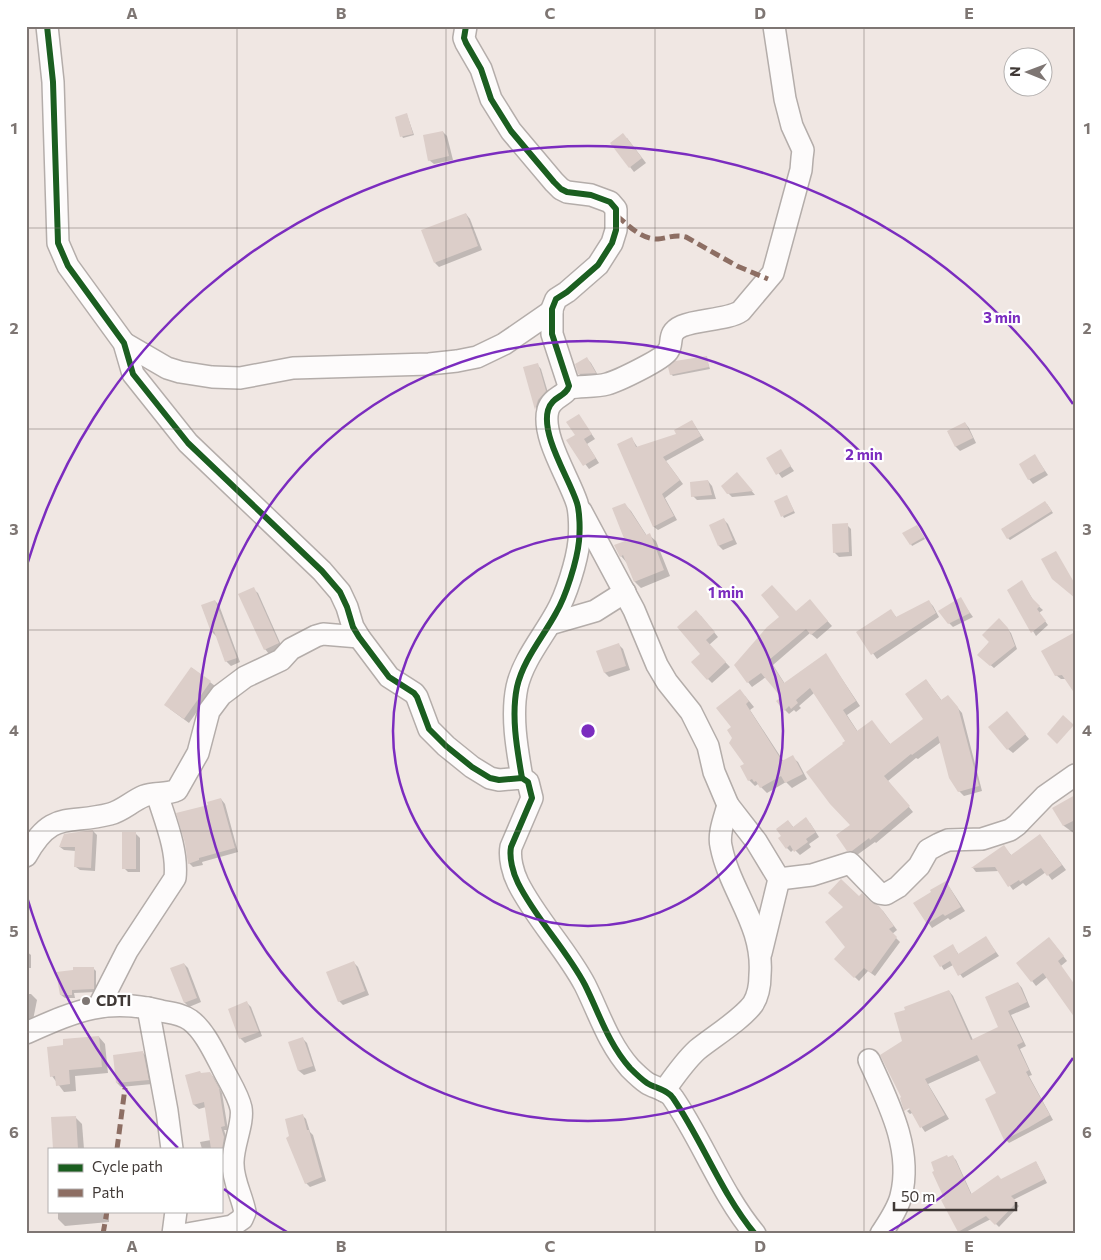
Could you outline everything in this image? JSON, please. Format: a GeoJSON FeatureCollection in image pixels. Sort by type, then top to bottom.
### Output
{"type":"FeatureCollection","features":[{"type":"Feature","properties":{"kind":"street"},"geometry":{"type":"LineString","coordinates":[[47,26],[53,82],[58,243],[68,266],[124,343],[133,374],[188,443],[322,572],[340,592],[359,637],[388,677],[414,693],[430,729],[446,746],[472,767],[490,778],[499,780],[522,778],[528,782],[532,798],[511,847],[511,861],[517,881],[527,900],[584,984],[605,1031],[621,1055],[630,1068],[646,1083],[671,1094],[740,1216],[755,1234]]}},
{"type":"Feature","properties":{"kind":"street"},"geometry":{"type":"LineString","coordinates":[[466,26],[464,38],[466,43],[481,69],[491,99],[511,131],[561,189],[591,195],[610,202],[616,209],[616,230],[612,243],[598,265],[556,299],[552,311],[552,334],[569,388]]}},
{"type":"Feature","properties":{"kind":"street"},"geometry":{"type":"LineString","coordinates":[[664,1091],[682,1066],[696,1051],[744,1014],[753,1003],[760,986],[761,953],[778,879],[756,840],[728,805],[714,772],[708,746],[690,712],[667,682],[657,665],[625,592],[577,505],[552,443],[548,428],[548,412],[551,402],[569,388],[608,384],[656,361],[670,348],[671,336],[681,326],[698,321],[736,315],[770,278],[801,170],[803,150],[792,126],[785,99],[774,26]]}},
{"type":"Feature","properties":{"kind":"street"},"geometry":{"type":"LineString","coordinates":[[124,343],[166,368],[212,377],[240,378],[293,368],[428,364],[457,361],[477,356],[504,344],[552,311]]}},
{"type":"Feature","properties":{"kind":"street"},"geometry":{"type":"LineString","coordinates":[[522,778],[515,710],[518,686],[526,664],[558,611],[573,569],[580,541],[577,505]]}},
{"type":"Feature","properties":{"kind":"street"},"geometry":{"type":"LineString","coordinates":[[550,624],[595,611],[625,592]]}},
{"type":"Feature","properties":{"kind":"street"},"geometry":{"type":"LineString","coordinates":[[26,856],[38,837],[62,820],[112,813],[144,796],[171,793],[177,790],[198,753],[211,708],[221,695],[244,677],[281,660],[291,650],[316,636],[323,634],[359,637]]}},
{"type":"Feature","properties":{"kind":"street"},"geometry":{"type":"LineString","coordinates":[[778,879],[812,875],[850,863],[879,893],[886,894],[898,887],[915,871],[928,850],[948,840],[982,838],[1010,830],[1045,796],[1075,775]]}},
{"type":"Feature","properties":{"kind":"street"},"geometry":{"type":"LineString","coordinates":[[98,1006],[127,951],[175,878],[176,869],[171,840],[157,794]]}},
{"type":"Feature","properties":{"kind":"street"},"geometry":{"type":"LineString","coordinates":[[728,805],[720,844],[726,865],[756,931],[761,953]]}},
{"type":"Feature","properties":{"kind":"street"},"geometry":{"type":"LineString","coordinates":[[26,1032],[57,1019],[98,1006],[131,1005],[185,1017],[198,1028],[216,1056],[242,1110],[232,1165],[245,1212],[242,1219],[232,1226],[188,1234]]}},
{"type":"Feature","properties":{"kind":"street"},"geometry":{"type":"LineString","coordinates":[[148,1008],[172,1148]]}},
{"type":"Feature","properties":{"kind":"street"},"geometry":{"type":"LineString","coordinates":[[869,1060],[893,1115],[903,1152],[904,1177],[900,1198],[881,1234]]}},
{"type":"Feature","properties":{"kind":"street"},"geometry":{"type":"LineString","coordinates":[[173,1234],[176,1212]]}},
{"type":"Feature","properties":{"kind":"building"},"geometry":{"type":"Polygon","coordinates":[[[407,113],[413,134],[400,137],[395,117],[407,113]]]}},
{"type":"Feature","properties":{"kind":"building"},"geometry":{"type":"Polygon","coordinates":[[[443,131],[449,156],[428,161],[423,135],[443,131]]]}},
{"type":"Feature","properties":{"kind":"building"},"geometry":{"type":"Polygon","coordinates":[[[623,133],[642,158],[629,168],[610,143],[623,133]]]}},
{"type":"Feature","properties":{"kind":"building"},"geometry":{"type":"Polygon","coordinates":[[[466,213],[478,246],[434,263],[421,230],[466,213]]]}},
{"type":"Feature","properties":{"kind":"building"},"geometry":{"type":"Polygon","coordinates":[[[707,356],[709,367],[670,375],[668,367],[675,361],[707,356]]]}},
{"type":"Feature","properties":{"kind":"building"},"geometry":{"type":"Polygon","coordinates":[[[587,357],[596,373],[578,374],[575,364],[587,357]]]}},
{"type":"Feature","properties":{"kind":"building"},"geometry":{"type":"Polygon","coordinates":[[[538,363],[546,391],[538,400],[535,410],[523,367],[538,363]]]}},
{"type":"Feature","properties":{"kind":"building"},"geometry":{"type":"Polygon","coordinates":[[[579,414],[592,434],[584,439],[596,458],[583,466],[566,440],[575,435],[566,422],[579,414]]]}},
{"type":"Feature","properties":{"kind":"building"},"geometry":{"type":"Polygon","coordinates":[[[692,420],[701,436],[663,457],[680,480],[662,494],[674,516],[653,527],[617,444],[632,437],[636,447],[676,434],[674,430],[692,420]]]}},
{"type":"Feature","properties":{"kind":"building"},"geometry":{"type":"Polygon","coordinates":[[[965,422],[973,438],[955,447],[947,431],[965,422]]]}},
{"type":"Feature","properties":{"kind":"building"},"geometry":{"type":"Polygon","coordinates":[[[781,449],[791,466],[776,475],[766,458],[781,449]]]}},
{"type":"Feature","properties":{"kind":"building"},"geometry":{"type":"Polygon","coordinates":[[[1035,454],[1045,471],[1028,480],[1019,464],[1035,454]]]}},
{"type":"Feature","properties":{"kind":"building"},"geometry":{"type":"Polygon","coordinates":[[[737,472],[753,491],[727,494],[721,486],[737,472]]]}},
{"type":"Feature","properties":{"kind":"building"},"geometry":{"type":"Polygon","coordinates":[[[708,480],[712,495],[691,497],[690,482],[708,480]]]}},
{"type":"Feature","properties":{"kind":"building"},"geometry":{"type":"Polygon","coordinates":[[[787,495],[794,511],[781,517],[774,501],[787,495]]]}},
{"type":"Feature","properties":{"kind":"building"},"geometry":{"type":"Polygon","coordinates":[[[1045,501],[1052,511],[1007,539],[1001,529],[1045,501]]]}},
{"type":"Feature","properties":{"kind":"building"},"geometry":{"type":"Polygon","coordinates":[[[625,503],[646,535],[650,533],[664,570],[634,582],[623,555],[620,557],[614,545],[625,541],[612,508],[625,503]]]}},
{"type":"Feature","properties":{"kind":"building"},"geometry":{"type":"Polygon","coordinates":[[[724,518],[733,540],[718,546],[709,525],[724,518]]]}},
{"type":"Feature","properties":{"kind":"building"},"geometry":{"type":"Polygon","coordinates":[[[848,523],[849,552],[833,553],[832,524],[848,523]]]}},
{"type":"Feature","properties":{"kind":"building"},"geometry":{"type":"Polygon","coordinates":[[[917,525],[924,537],[910,545],[902,533],[917,525]]]}},
{"type":"Feature","properties":{"kind":"building"},"geometry":{"type":"Polygon","coordinates":[[[1056,551],[1075,584],[1075,598],[1052,579],[1041,559],[1056,551]]]}},
{"type":"Feature","properties":{"kind":"building"},"geometry":{"type":"Polygon","coordinates":[[[1022,580],[1032,598],[1040,606],[1037,609],[1046,621],[1031,633],[1007,590],[1022,580]]]}},
{"type":"Feature","properties":{"kind":"building"},"geometry":{"type":"Polygon","coordinates":[[[772,585],[796,611],[810,599],[828,621],[811,635],[806,629],[769,660],[784,683],[826,653],[856,701],[843,710],[857,731],[872,720],[890,744],[923,719],[905,694],[926,679],[941,700],[948,695],[958,707],[979,786],[958,792],[949,778],[938,736],[911,754],[884,776],[910,806],[870,840],[869,838],[852,851],[847,851],[836,835],[850,825],[830,804],[806,772],[845,741],[810,688],[796,700],[798,703],[791,709],[789,706],[784,711],[776,701],[781,697],[761,673],[747,683],[734,665],[767,627],[779,617],[761,595],[772,585]]]}},
{"type":"Feature","properties":{"kind":"building"},"geometry":{"type":"Polygon","coordinates":[[[254,587],[279,643],[264,650],[238,594],[254,587]]]}},
{"type":"Feature","properties":{"kind":"building"},"geometry":{"type":"Polygon","coordinates":[[[961,597],[970,613],[948,624],[938,611],[961,597]]]}},
{"type":"Feature","properties":{"kind":"building"},"geometry":{"type":"Polygon","coordinates":[[[215,600],[237,658],[225,662],[214,631],[211,632],[201,605],[215,600]]]}},
{"type":"Feature","properties":{"kind":"building"},"geometry":{"type":"Polygon","coordinates":[[[929,600],[936,613],[871,655],[856,632],[891,609],[896,617],[929,600]]]}},
{"type":"Feature","properties":{"kind":"building"},"geometry":{"type":"Polygon","coordinates":[[[696,610],[715,632],[706,640],[726,662],[707,680],[691,662],[700,654],[677,627],[696,610]]]}},
{"type":"Feature","properties":{"kind":"building"},"geometry":{"type":"Polygon","coordinates":[[[999,618],[1008,628],[1015,646],[990,666],[977,655],[989,642],[982,635],[999,618]]]}},
{"type":"Feature","properties":{"kind":"building"},"geometry":{"type":"Polygon","coordinates":[[[1075,632],[1075,694],[1062,675],[1055,676],[1041,651],[1075,632]]]}},
{"type":"Feature","properties":{"kind":"building"},"geometry":{"type":"Polygon","coordinates":[[[619,643],[626,666],[604,673],[596,651],[619,643]]]}},
{"type":"Feature","properties":{"kind":"building"},"geometry":{"type":"Polygon","coordinates":[[[191,667],[211,681],[184,719],[164,705],[191,667]]]}},
{"type":"Feature","properties":{"kind":"building"},"geometry":{"type":"Polygon","coordinates":[[[740,689],[749,701],[746,704],[782,761],[793,755],[803,774],[785,783],[781,776],[760,788],[756,781],[754,782],[752,779],[748,781],[740,766],[744,764],[729,743],[732,738],[727,730],[731,727],[716,708],[740,689]]]}},
{"type":"Feature","properties":{"kind":"building"},"geometry":{"type":"Polygon","coordinates":[[[1007,711],[1026,734],[1007,750],[988,727],[1007,711]]]}},
{"type":"Feature","properties":{"kind":"building"},"geometry":{"type":"Polygon","coordinates":[[[1063,715],[1074,725],[1057,744],[1047,734],[1063,715]]]}},
{"type":"Feature","properties":{"kind":"building"},"geometry":{"type":"Polygon","coordinates":[[[1075,795],[1075,820],[1063,826],[1052,808],[1075,795]]]}},
{"type":"Feature","properties":{"kind":"building"},"geometry":{"type":"Polygon","coordinates":[[[221,798],[235,848],[199,858],[199,860],[188,864],[185,843],[176,813],[208,805],[207,802],[221,798]]]}},
{"type":"Feature","properties":{"kind":"building"},"geometry":{"type":"Polygon","coordinates":[[[806,817],[816,832],[806,839],[808,842],[794,852],[790,845],[786,849],[778,838],[781,836],[776,829],[788,820],[793,827],[806,817]]]}},
{"type":"Feature","properties":{"kind":"building"},"geometry":{"type":"Polygon","coordinates":[[[93,830],[91,868],[74,867],[75,847],[59,847],[64,834],[93,830]]]}},
{"type":"Feature","properties":{"kind":"building"},"geometry":{"type":"Polygon","coordinates":[[[122,832],[136,832],[136,869],[122,869],[122,832]]]}},
{"type":"Feature","properties":{"kind":"building"},"geometry":{"type":"Polygon","coordinates":[[[1040,834],[1062,865],[1047,876],[1041,868],[1020,882],[1019,880],[1008,887],[995,867],[971,868],[1004,845],[1011,855],[1040,834]]]}},
{"type":"Feature","properties":{"kind":"building"},"geometry":{"type":"Polygon","coordinates":[[[841,879],[859,896],[862,893],[871,902],[879,906],[894,926],[889,929],[897,937],[871,973],[864,968],[854,978],[834,959],[845,947],[825,922],[843,907],[828,893],[841,879]]]}},
{"type":"Feature","properties":{"kind":"building"},"geometry":{"type":"Polygon","coordinates":[[[946,881],[961,907],[945,916],[943,914],[927,924],[913,903],[946,881]]]}},
{"type":"Feature","properties":{"kind":"building"},"geometry":{"type":"Polygon","coordinates":[[[986,936],[996,952],[958,976],[950,961],[940,967],[933,956],[953,944],[958,954],[986,936]]]}},
{"type":"Feature","properties":{"kind":"building"},"geometry":{"type":"Polygon","coordinates":[[[1049,937],[1064,956],[1058,961],[1075,985],[1075,1018],[1043,973],[1031,982],[1016,963],[1049,937]]]}},
{"type":"Feature","properties":{"kind":"building"},"geometry":{"type":"Polygon","coordinates":[[[354,961],[365,991],[338,1002],[326,972],[354,961]]]}},
{"type":"Feature","properties":{"kind":"building"},"geometry":{"type":"Polygon","coordinates":[[[184,963],[197,998],[184,1003],[170,968],[184,963]]]}},
{"type":"Feature","properties":{"kind":"building"},"geometry":{"type":"Polygon","coordinates":[[[73,967],[94,967],[94,989],[72,990],[72,995],[60,995],[56,972],[73,970],[73,967]]]}},
{"type":"Feature","properties":{"kind":"building"},"geometry":{"type":"Polygon","coordinates":[[[1018,982],[1027,1002],[1008,1011],[1023,1042],[1017,1045],[1029,1070],[1026,1072],[1050,1115],[1004,1140],[985,1099],[996,1093],[977,1055],[925,1079],[945,1115],[920,1128],[909,1108],[904,1111],[901,1097],[880,1055],[902,1041],[894,1013],[905,1010],[904,1007],[949,990],[971,1040],[998,1027],[985,997],[1018,982]]]}},
{"type":"Feature","properties":{"kind":"building"},"geometry":{"type":"Polygon","coordinates":[[[247,1001],[259,1032],[239,1039],[228,1009],[247,1001]]]}},
{"type":"Feature","properties":{"kind":"building"},"geometry":{"type":"Polygon","coordinates":[[[99,1036],[102,1067],[69,1070],[70,1084],[56,1086],[55,1076],[50,1077],[47,1047],[63,1045],[63,1039],[99,1036]]]}},
{"type":"Feature","properties":{"kind":"building"},"geometry":{"type":"Polygon","coordinates":[[[303,1037],[313,1066],[298,1071],[288,1042],[303,1037]]]}},
{"type":"Feature","properties":{"kind":"building"},"geometry":{"type":"Polygon","coordinates":[[[143,1051],[149,1080],[116,1083],[113,1055],[143,1051]]]}},
{"type":"Feature","properties":{"kind":"building"},"geometry":{"type":"Polygon","coordinates":[[[200,1071],[201,1073],[210,1072],[219,1088],[225,1126],[221,1127],[224,1137],[222,1149],[211,1148],[204,1102],[193,1105],[185,1075],[200,1071]]]}},
{"type":"Feature","properties":{"kind":"building"},"geometry":{"type":"Polygon","coordinates":[[[303,1114],[322,1177],[305,1184],[286,1138],[289,1136],[285,1119],[303,1114]]]}},
{"type":"Feature","properties":{"kind":"building"},"geometry":{"type":"Polygon","coordinates":[[[76,1116],[78,1148],[53,1148],[51,1117],[76,1116]]]}},
{"type":"Feature","properties":{"kind":"building"},"geometry":{"type":"Polygon","coordinates":[[[947,1155],[948,1157],[953,1155],[971,1194],[998,1175],[1001,1179],[1036,1161],[1045,1179],[1011,1196],[1017,1202],[995,1225],[986,1216],[958,1232],[941,1200],[944,1198],[932,1172],[934,1171],[931,1162],[947,1155]]]}},
{"type":"Feature","properties":{"kind":"marked path"},"geometry":{"type":"LineString","coordinates":[[617,216],[646,237],[652,239],[675,236],[686,237],[737,266],[768,279]]}},
{"type":"Feature","properties":{"kind":"marked path"},"geometry":{"type":"LineString","coordinates":[[117,1148],[125,1088]]}},
{"type":"Feature","properties":{"kind":"marked path"},"geometry":{"type":"LineString","coordinates":[[103,1234],[107,1212]]}},
{"type":"Feature","properties":{"kind":"cycle path"},"geometry":{"type":"LineString","coordinates":[[47,26],[53,82],[58,243],[68,266],[124,343],[133,374],[188,443],[322,571],[340,592],[353,627],[359,637],[389,677],[414,693],[429,729],[472,767],[490,778],[499,780],[522,778],[528,782],[532,798],[511,847],[512,865],[518,883],[533,909],[585,985],[610,1038],[622,1058],[643,1080],[668,1093],[673,1098],[732,1202],[755,1234]]}},
{"type":"Feature","properties":{"kind":"cycle path"},"geometry":{"type":"LineString","coordinates":[[466,26],[464,38],[466,43],[481,69],[491,99],[511,131],[561,189],[567,192],[591,195],[610,202],[616,209],[616,230],[612,243],[598,265],[556,299],[552,309],[552,334],[569,386],[550,405],[547,420],[548,432],[577,503],[579,537],[578,549],[564,597],[524,667],[517,687],[515,721],[522,778]]}},
{"type":"Feature","properties":{"kind":"place","name":"CDTI"},"geometry":{"type":"Point","coordinates":[86,1001]}}]}
